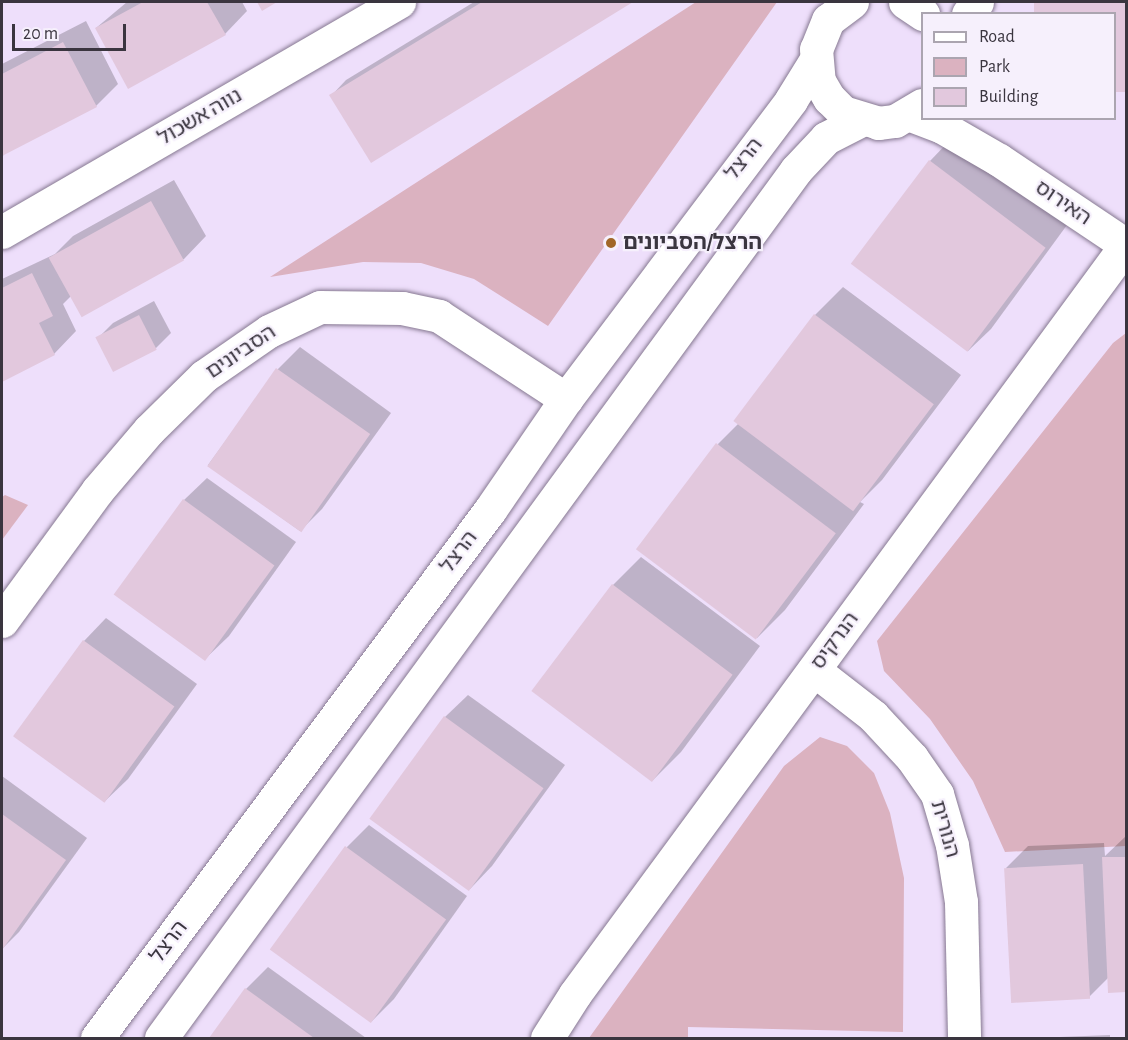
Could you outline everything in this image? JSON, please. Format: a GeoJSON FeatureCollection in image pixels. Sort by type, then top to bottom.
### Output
{"type":"FeatureCollection","features":[{"type":"Feature","properties":{"kind":"street","name":"נווה אשכול"},"geometry":{"type":"LineString","coordinates":[[2,232],[399,2]]}},
{"type":"Feature","properties":{"kind":"street"},"geometry":{"type":"LineString","coordinates":[[812,2],[819,81],[828,98],[843,112],[861,120],[895,121],[917,110]]}},
{"type":"Feature","properties":{"kind":"street","name":"הרצל"},"geometry":{"type":"LineString","coordinates":[[97,1038],[490,510],[566,399],[791,100],[817,49],[828,20],[852,2]]}},
{"type":"Feature","properties":{"kind":"street"},"geometry":{"type":"LineString","coordinates":[[905,2],[921,13]]}},
{"type":"Feature","properties":{"kind":"street"},"geometry":{"type":"LineString","coordinates":[[161,1038],[796,170],[826,138],[861,120]]}},
{"type":"Feature","properties":{"kind":"street","name":"האירוס"},"geometry":{"type":"LineString","coordinates":[[932,120],[999,160],[1126,245]]}},
{"type":"Feature","properties":{"kind":"street","name":"האירוס"},"geometry":{"type":"LineString","coordinates":[[965,120],[999,160]]}},
{"type":"Feature","properties":{"kind":"street","name":"הנרקיס"},"geometry":{"type":"LineString","coordinates":[[547,1038],[1126,245]]}},
{"type":"Feature","properties":{"kind":"street","name":"הסביונים"},"geometry":{"type":"LineString","coordinates":[[2,621],[97,491],[149,430],[204,376],[269,331],[320,307],[402,308],[439,316],[566,399]]}},
{"type":"Feature","properties":{"kind":"street","name":"הנורית"},"geometry":{"type":"LineString","coordinates":[[814,670],[873,716],[912,758],[937,794],[952,845],[961,902],[964,1038]]}},
{"type":"Feature","properties":{"kind":"green space"},"geometry":{"type":"Polygon","coordinates":[[[696,2],[777,2],[548,326],[474,279],[421,263],[363,262],[270,277],[696,2]]]}},
{"type":"Feature","properties":{"kind":"green space"},"geometry":{"type":"Polygon","coordinates":[[[1126,333],[1126,846],[1005,852],[973,781],[930,719],[884,671],[877,641],[1113,343],[1126,333]]]}},
{"type":"Feature","properties":{"kind":"green space"},"geometry":{"type":"Polygon","coordinates":[[[5,495],[28,505],[2,540],[2,497],[5,495]]]}},
{"type":"Feature","properties":{"kind":"green space"},"geometry":{"type":"Polygon","coordinates":[[[820,737],[847,746],[874,773],[890,813],[904,878],[903,1032],[688,1027],[688,1038],[589,1038],[784,766],[820,737]]]}},
{"type":"Feature","properties":{"kind":"building"},"geometry":{"type":"Polygon","coordinates":[[[143,2],[207,2],[226,35],[128,89],[95,28],[143,2]]]}},
{"type":"Feature","properties":{"kind":"building"},"geometry":{"type":"Polygon","coordinates":[[[257,2],[277,2],[262,11],[257,2]]]}},
{"type":"Feature","properties":{"kind":"building"},"geometry":{"type":"Polygon","coordinates":[[[482,2],[633,2],[371,163],[329,95],[482,2]]]}},
{"type":"Feature","properties":{"kind":"building"},"geometry":{"type":"Polygon","coordinates":[[[1034,2],[1126,2],[1126,92],[1116,92],[1116,12],[1034,12],[1034,2]]]}},
{"type":"Feature","properties":{"kind":"building"},"geometry":{"type":"Polygon","coordinates":[[[63,42],[97,107],[2,156],[2,74],[63,42]]]}},
{"type":"Feature","properties":{"kind":"building"},"geometry":{"type":"Polygon","coordinates":[[[929,160],[1046,248],[967,352],[851,264],[929,160]]]}},
{"type":"Feature","properties":{"kind":"building"},"geometry":{"type":"Polygon","coordinates":[[[151,201],[184,260],[82,317],[49,258],[151,201]]]}},
{"type":"Feature","properties":{"kind":"building"},"geometry":{"type":"Polygon","coordinates":[[[32,273],[53,316],[39,323],[55,355],[2,382],[2,288],[32,273]]]}},
{"type":"Feature","properties":{"kind":"building"},"geometry":{"type":"Polygon","coordinates":[[[814,314],[934,404],[853,511],[733,421],[814,314]]]}},
{"type":"Feature","properties":{"kind":"building"},"geometry":{"type":"Polygon","coordinates":[[[139,315],[157,350],[113,372],[95,337],[139,315]]]}},
{"type":"Feature","properties":{"kind":"building"},"geometry":{"type":"Polygon","coordinates":[[[276,368],[370,434],[301,532],[207,466],[276,368]]]}},
{"type":"Feature","properties":{"kind":"building"},"geometry":{"type":"Polygon","coordinates":[[[716,443],[836,533],[756,639],[636,549],[716,443]]]}},
{"type":"Feature","properties":{"kind":"building"},"geometry":{"type":"Polygon","coordinates":[[[183,499],[274,565],[205,661],[114,594],[183,499]]]}},
{"type":"Feature","properties":{"kind":"building"},"geometry":{"type":"Polygon","coordinates":[[[612,584],[733,675],[652,782],[531,691],[612,584]]]}},
{"type":"Feature","properties":{"kind":"building"},"geometry":{"type":"Polygon","coordinates":[[[83,640],[174,706],[104,803],[13,736],[83,640]]]}},
{"type":"Feature","properties":{"kind":"building"},"geometry":{"type":"Polygon","coordinates":[[[444,716],[544,788],[469,891],[369,819],[444,716]]]}},
{"type":"Feature","properties":{"kind":"building"},"geometry":{"type":"Polygon","coordinates":[[[2,814],[66,860],[2,950],[2,814]]]}},
{"type":"Feature","properties":{"kind":"building"},"geometry":{"type":"Polygon","coordinates":[[[345,846],[446,919],[371,1023],[270,950],[345,846]]]}},
{"type":"Feature","properties":{"kind":"building"},"geometry":{"type":"Polygon","coordinates":[[[1102,857],[1126,857],[1126,992],[1108,993],[1102,857]]]}},
{"type":"Feature","properties":{"kind":"building"},"geometry":{"type":"Polygon","coordinates":[[[1083,864],[1090,999],[1011,1003],[1004,868],[1083,864]]]}},
{"type":"Feature","properties":{"kind":"building"},"geometry":{"type":"Polygon","coordinates":[[[245,988],[314,1038],[209,1038],[245,988]]]}},
{"type":"Feature","properties":{"kind":"place","name":"הרצל/הסביונים"},"geometry":{"type":"Point","coordinates":[611,243]}}]}
